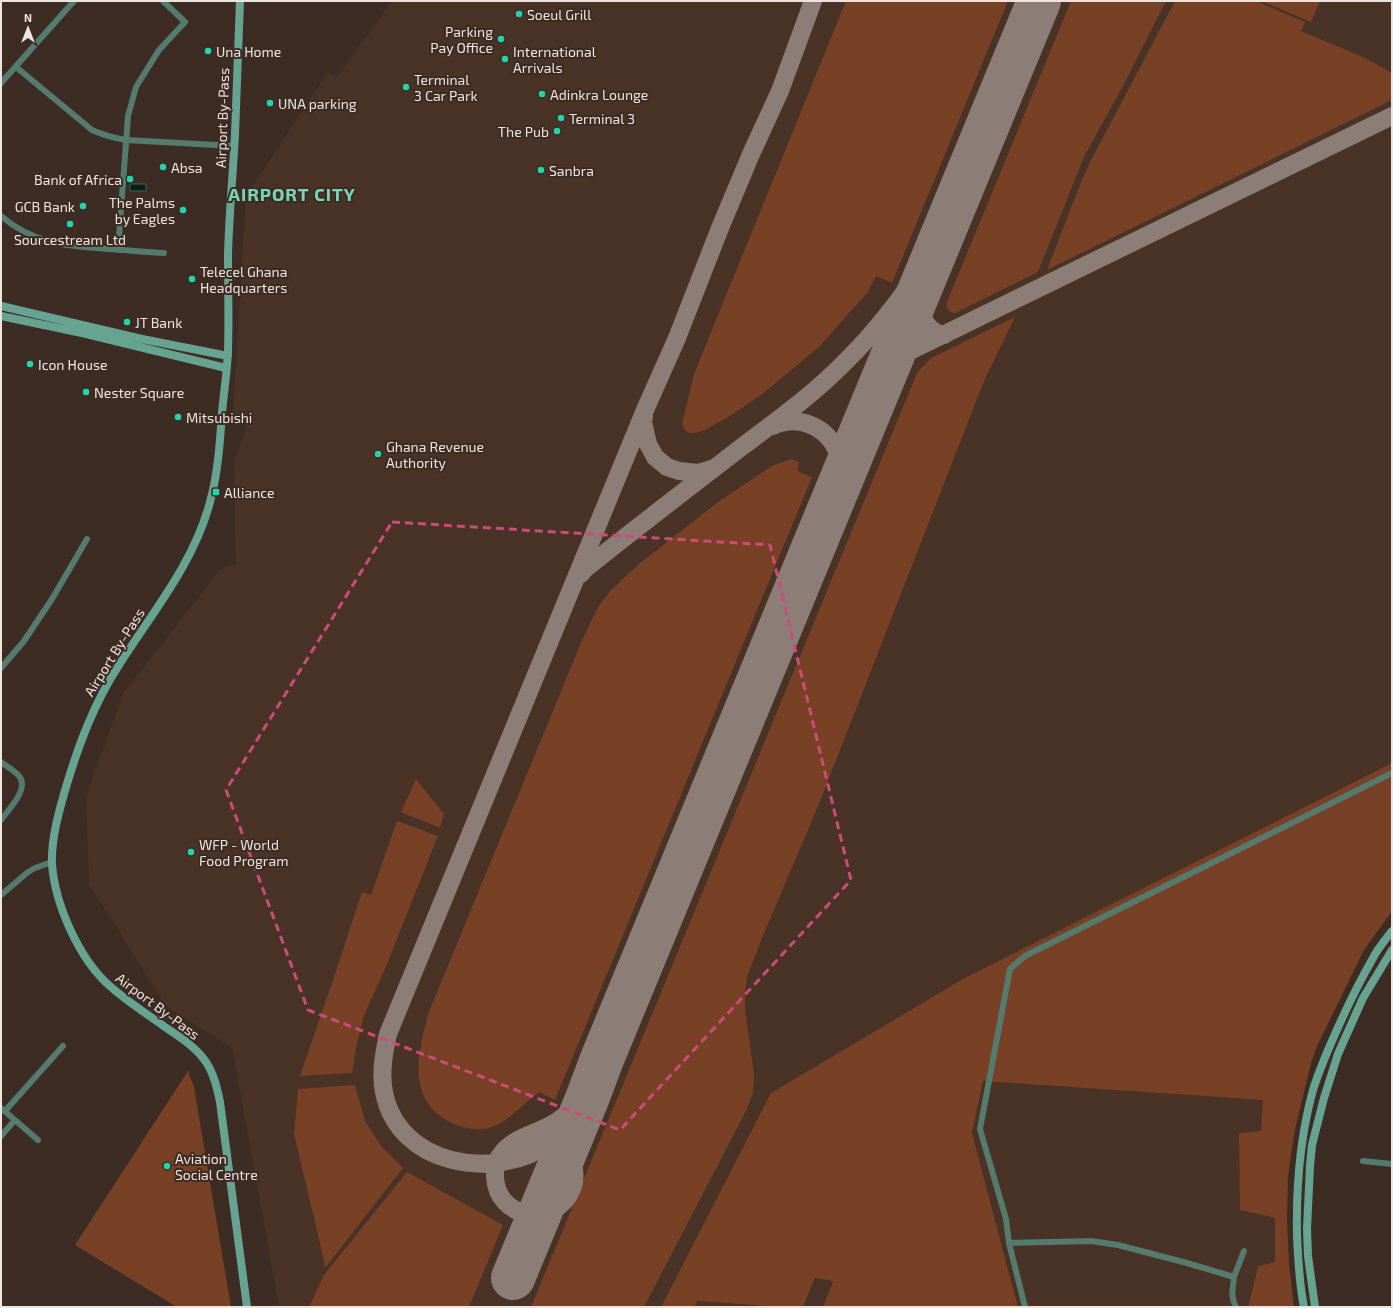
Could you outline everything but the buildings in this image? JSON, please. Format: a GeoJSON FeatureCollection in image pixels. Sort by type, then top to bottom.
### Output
{"type":"FeatureCollection","features":[{"type":"Feature","properties":{"kind":"main road","name":"Airport By-Pass"},"geometry":{"type":"LineString","coordinates":[[240,1],[228,256],[228,356],[214,486],[206,514],[190,554],[118,667],[95,708],[75,758],[62,799],[52,862],[56,887],[64,912],[79,945],[94,969],[109,985],[133,1005],[183,1039],[198,1052],[207,1063],[213,1076],[218,1088],[247,1307]]}},
{"type":"Feature","properties":{"kind":"main road"},"geometry":{"type":"LineString","coordinates":[[1,306],[142,339],[228,356]]}},
{"type":"Feature","properties":{"kind":"main road"},"geometry":{"type":"LineString","coordinates":[[1,316],[89,335],[226,368]]}},
{"type":"Feature","properties":{"kind":"main road"},"geometry":{"type":"LineString","coordinates":[[1304,1307],[1299,1275],[1297,1220],[1298,1176],[1304,1134],[1313,1090],[1328,1049],[1351,998],[1373,956],[1392,930]]}},
{"type":"Feature","properties":{"kind":"main road"},"geometry":{"type":"LineString","coordinates":[[1315,1307],[1308,1256],[1307,1229],[1312,1145],[1324,1098],[1338,1054],[1363,998],[1392,950]]}},
{"type":"Feature","properties":{"kind":"street"},"geometry":{"type":"LineString","coordinates":[[1,83],[74,1]]}},
{"type":"Feature","properties":{"kind":"street"},"geometry":{"type":"LineString","coordinates":[[118,250],[128,116],[136,87],[159,50],[185,22],[163,1]]}},
{"type":"Feature","properties":{"kind":"street"},"geometry":{"type":"LineString","coordinates":[[16,67],[92,130],[108,137],[126,140],[234,146]]}},
{"type":"Feature","properties":{"kind":"street"},"geometry":{"type":"LineString","coordinates":[[1,216],[11,225],[25,233],[59,245],[164,253]]}},
{"type":"Feature","properties":{"kind":"street"},"geometry":{"type":"LineString","coordinates":[[1,668],[24,641],[52,599],[87,539]]}},
{"type":"Feature","properties":{"kind":"street"},"geometry":{"type":"LineString","coordinates":[[1,762],[19,776],[23,784],[21,793],[1,820]]}},
{"type":"Feature","properties":{"kind":"street"},"geometry":{"type":"LineString","coordinates":[[1025,1307],[1006,1219],[980,1129],[1010,969],[1025,956],[1392,772]]}},
{"type":"Feature","properties":{"kind":"street"},"geometry":{"type":"LineString","coordinates":[[1,895],[28,872],[52,862]]}},
{"type":"Feature","properties":{"kind":"street"},"geometry":{"type":"LineString","coordinates":[[38,1140],[3,1109],[63,1046]]}},
{"type":"Feature","properties":{"kind":"street"},"geometry":{"type":"LineString","coordinates":[[1,1136],[15,1120]]}},
{"type":"Feature","properties":{"kind":"street"},"geometry":{"type":"LineString","coordinates":[[1363,1161],[1392,1164]]}},
{"type":"Feature","properties":{"kind":"street"},"geometry":{"type":"LineString","coordinates":[[1010,1243],[1091,1241],[1118,1245],[1234,1277]]}},
{"type":"Feature","properties":{"kind":"street"},"geometry":{"type":"LineString","coordinates":[[1236,1307],[1232,1299],[1234,1277],[1244,1251]]}},
{"type":"Feature","properties":{"kind":"highlighted area"},"geometry":{"type":"Polygon","coordinates":[[[392,522],[770,545],[851,880],[620,1130],[308,1010],[226,790],[392,522]]]}},
{"type":"Feature","properties":{"kind":"shaded area"},"geometry":{"type":"Polygon","coordinates":[[[392,1],[1392,1],[1392,763],[961,980],[771,1093],[661,1307],[279,1307],[232,1048],[166,1006],[89,884],[86,796],[124,692],[220,569],[236,564],[234,462],[249,422],[233,416],[246,196],[328,72],[336,78],[392,1]]]}},
{"type":"Feature","properties":{"kind":"shaded area"},"geometry":{"type":"Polygon","coordinates":[[[846,1],[1008,1],[892,283],[876,276],[867,293],[819,347],[761,395],[730,416],[705,430],[690,433],[686,431],[682,424],[694,374],[846,1]]]}},
{"type":"Feature","properties":{"kind":"shaded area"},"geometry":{"type":"Polygon","coordinates":[[[1071,1],[1166,1],[1123,86],[1084,157],[1038,272],[955,313],[950,312],[947,308],[947,302],[1071,1]]]}},
{"type":"Feature","properties":{"kind":"shaded area"},"geometry":{"type":"Polygon","coordinates":[[[1175,1],[1256,1],[1305,22],[1301,31],[1365,58],[1392,73],[1392,100],[1047,270],[1090,162],[1175,1]]]}},
{"type":"Feature","properties":{"kind":"shaded area"},"geometry":{"type":"Polygon","coordinates":[[[1261,1],[1320,1],[1311,22],[1261,1]]]}},
{"type":"Feature","properties":{"kind":"shaded area"},"geometry":{"type":"Polygon","coordinates":[[[1015,317],[984,381],[819,804],[747,977],[745,1010],[754,1074],[753,1093],[746,1111],[644,1307],[531,1307],[917,373],[931,358],[1015,317]]]}},
{"type":"Feature","properties":{"kind":"shaded area"},"geometry":{"type":"Polygon","coordinates":[[[791,459],[799,463],[797,471],[812,477],[555,1100],[539,1092],[504,1121],[488,1128],[473,1129],[454,1124],[438,1115],[428,1103],[422,1090],[419,1076],[419,1061],[428,1014],[583,638],[598,607],[611,590],[639,564],[718,502],[772,466],[791,459]]]}},
{"type":"Feature","properties":{"kind":"shaded area"},"geometry":{"type":"Polygon","coordinates":[[[1392,763],[1392,911],[1364,950],[1318,1044],[1311,1063],[1295,1129],[1288,1176],[1287,1220],[1289,1264],[1294,1307],[1248,1307],[1258,1266],[1275,1262],[1275,1218],[1240,1210],[1239,1133],[1261,1131],[1263,1100],[983,1081],[972,1133],[1018,1307],[823,1307],[833,1281],[815,1278],[803,1307],[697,1301],[695,1307],[661,1307],[771,1093],[961,980],[1392,763]]]}},
{"type":"Feature","properties":{"kind":"shaded area"},"geometry":{"type":"Polygon","coordinates":[[[416,779],[444,814],[440,828],[401,812],[416,779]]]}},
{"type":"Feature","properties":{"kind":"shaded area"},"geometry":{"type":"Polygon","coordinates":[[[397,821],[438,836],[387,964],[363,1018],[352,1073],[300,1076],[362,892],[371,895],[397,821]]]}},
{"type":"Feature","properties":{"kind":"shaded area","name":"Aviation Social Centre"},"geometry":{"type":"Polygon","coordinates":[[[188,1071],[194,1087],[231,1307],[177,1307],[75,1245],[188,1071]]]}},
{"type":"Feature","properties":{"kind":"shaded area"},"geometry":{"type":"Polygon","coordinates":[[[983,1081],[1263,1100],[1261,1131],[1239,1133],[1240,1210],[1275,1218],[1275,1263],[1258,1266],[1248,1307],[1018,1307],[972,1133],[983,1081]]]}},
{"type":"Feature","properties":{"kind":"shaded area"},"geometry":{"type":"Polygon","coordinates":[[[355,1085],[365,1121],[382,1147],[403,1168],[325,1268],[294,1134],[298,1089],[355,1085]]]}},
{"type":"Feature","properties":{"kind":"shaded area"},"geometry":{"type":"Polygon","coordinates":[[[407,1172],[503,1225],[469,1307],[309,1307],[324,1275],[407,1172]]]}},
{"type":"Feature","properties":{"kind":"shaded area"},"geometry":{"type":"Polygon","coordinates":[[[815,1278],[833,1280],[823,1307],[803,1307],[815,1278]]]}},
{"type":"Feature","properties":{"kind":"shaded area"},"geometry":{"type":"Polygon","coordinates":[[[697,1301],[782,1307],[695,1307],[697,1301]]]}},
{"type":"Feature","properties":{"kind":"water"},"geometry":{"type":"Polygon","coordinates":[[[130,184],[146,184],[146,191],[130,191],[130,184]]]}},
{"type":"Feature","properties":{"kind":"taxiway"},"geometry":{"type":"LineString","coordinates":[[587,1099],[570,1123],[556,1139],[528,1155],[503,1162],[477,1164],[452,1160],[428,1151],[408,1137],[393,1117],[384,1092],[382,1078],[388,1034],[645,410],[677,338],[720,228],[751,154],[780,91],[813,1]]}},
{"type":"Feature","properties":{"kind":"taxiway"},"geometry":{"type":"LineString","coordinates":[[884,377],[895,363],[910,351],[1392,116]]}},
{"type":"Feature","properties":{"kind":"taxiway"},"geometry":{"type":"LineString","coordinates":[[581,574],[585,569],[624,538],[796,405],[834,373],[884,319],[938,245]]}},
{"type":"Feature","properties":{"kind":"taxiway"},"geometry":{"type":"LineString","coordinates":[[921,286],[919,301],[922,316],[930,328],[936,333],[944,335]]}},
{"type":"Feature","properties":{"kind":"taxiway"},"geometry":{"type":"LineString","coordinates":[[644,416],[643,422],[648,444],[655,457],[667,467],[679,471],[698,473],[711,469]]}},
{"type":"Feature","properties":{"kind":"taxiway"},"geometry":{"type":"LineString","coordinates":[[773,426],[784,422],[796,421],[807,424],[818,428],[834,445],[838,455],[840,473],[837,489],[829,510]]}},
{"type":"Feature","properties":{"kind":"taxiway"},"geometry":{"type":"LineString","coordinates":[[578,1123],[573,1148],[574,1180],[572,1189],[564,1201],[553,1210],[541,1214],[528,1214],[516,1210],[505,1202],[498,1191],[495,1176],[496,1163],[502,1153],[516,1141],[551,1125],[574,1108],[585,1093],[602,1059]]}},
{"type":"Feature","properties":{"kind":"runway"},"geometry":{"type":"LineString","coordinates":[[513,1278],[1039,1]]}},
{"type":"Feature","properties":{"kind":"place","name":"Soeul Grill"},"geometry":{"type":"Point","coordinates":[519,14]}},
{"type":"Feature","properties":{"kind":"place","name":"Parking Pay Office"},"geometry":{"type":"Point","coordinates":[501,39]}},
{"type":"Feature","properties":{"kind":"place","name":"Una Home"},"geometry":{"type":"Point","coordinates":[208,51]}},
{"type":"Feature","properties":{"kind":"place","name":"International Arrivals"},"geometry":{"type":"Point","coordinates":[505,59]}},
{"type":"Feature","properties":{"kind":"place","name":"Terminal 3 Car Park"},"geometry":{"type":"Point","coordinates":[406,87]}},
{"type":"Feature","properties":{"kind":"place","name":"Adinkra Lounge"},"geometry":{"type":"Point","coordinates":[542,94]}},
{"type":"Feature","properties":{"kind":"place","name":"UNA parking"},"geometry":{"type":"Point","coordinates":[270,103]}},
{"type":"Feature","properties":{"kind":"place","name":"Terminal 3"},"geometry":{"type":"Point","coordinates":[561,118]}},
{"type":"Feature","properties":{"kind":"place","name":"The Pub"},"geometry":{"type":"Point","coordinates":[557,131]}},
{"type":"Feature","properties":{"kind":"place","name":"Absa"},"geometry":{"type":"Point","coordinates":[163,167]}},
{"type":"Feature","properties":{"kind":"place","name":"Sanbra"},"geometry":{"type":"Point","coordinates":[541,170]}},
{"type":"Feature","properties":{"kind":"place","name":"Bank of Africa"},"geometry":{"type":"Point","coordinates":[130,179]}},
{"type":"Feature","properties":{"kind":"place","name":"GCB Bank"},"geometry":{"type":"Point","coordinates":[83,206]}},
{"type":"Feature","properties":{"kind":"place","name":"The Palms by Eagles"},"geometry":{"type":"Point","coordinates":[183,210]}},
{"type":"Feature","properties":{"kind":"place","name":"Sourcestream Ltd"},"geometry":{"type":"Point","coordinates":[70,224]}},
{"type":"Feature","properties":{"kind":"place","name":"Telecel Ghana Headquarters"},"geometry":{"type":"Point","coordinates":[192,279]}},
{"type":"Feature","properties":{"kind":"place","name":"JT Bank"},"geometry":{"type":"Point","coordinates":[127,322]}},
{"type":"Feature","properties":{"kind":"place","name":"Icon House"},"geometry":{"type":"Point","coordinates":[30,364]}},
{"type":"Feature","properties":{"kind":"place","name":"Nester Square"},"geometry":{"type":"Point","coordinates":[86,392]}},
{"type":"Feature","properties":{"kind":"place","name":"Mitsubishi"},"geometry":{"type":"Point","coordinates":[178,417]}},
{"type":"Feature","properties":{"kind":"place","name":"Ghana Revenue Authority"},"geometry":{"type":"Point","coordinates":[378,454]}},
{"type":"Feature","properties":{"kind":"place","name":"Alliance"},"geometry":{"type":"Point","coordinates":[216,492]}},
{"type":"Feature","properties":{"kind":"place","name":"WFP - World Food Program"},"geometry":{"type":"Point","coordinates":[191,852]}},
{"type":"Feature","properties":{"kind":"place","name":"Aviation Social Centre"},"geometry":{"type":"Point","coordinates":[167,1166]}},
{"type":"Feature","properties":{"kind":"district","name":"AIRPORT CITY"},"geometry":{"type":"Point","coordinates":[292,194]}}]}
